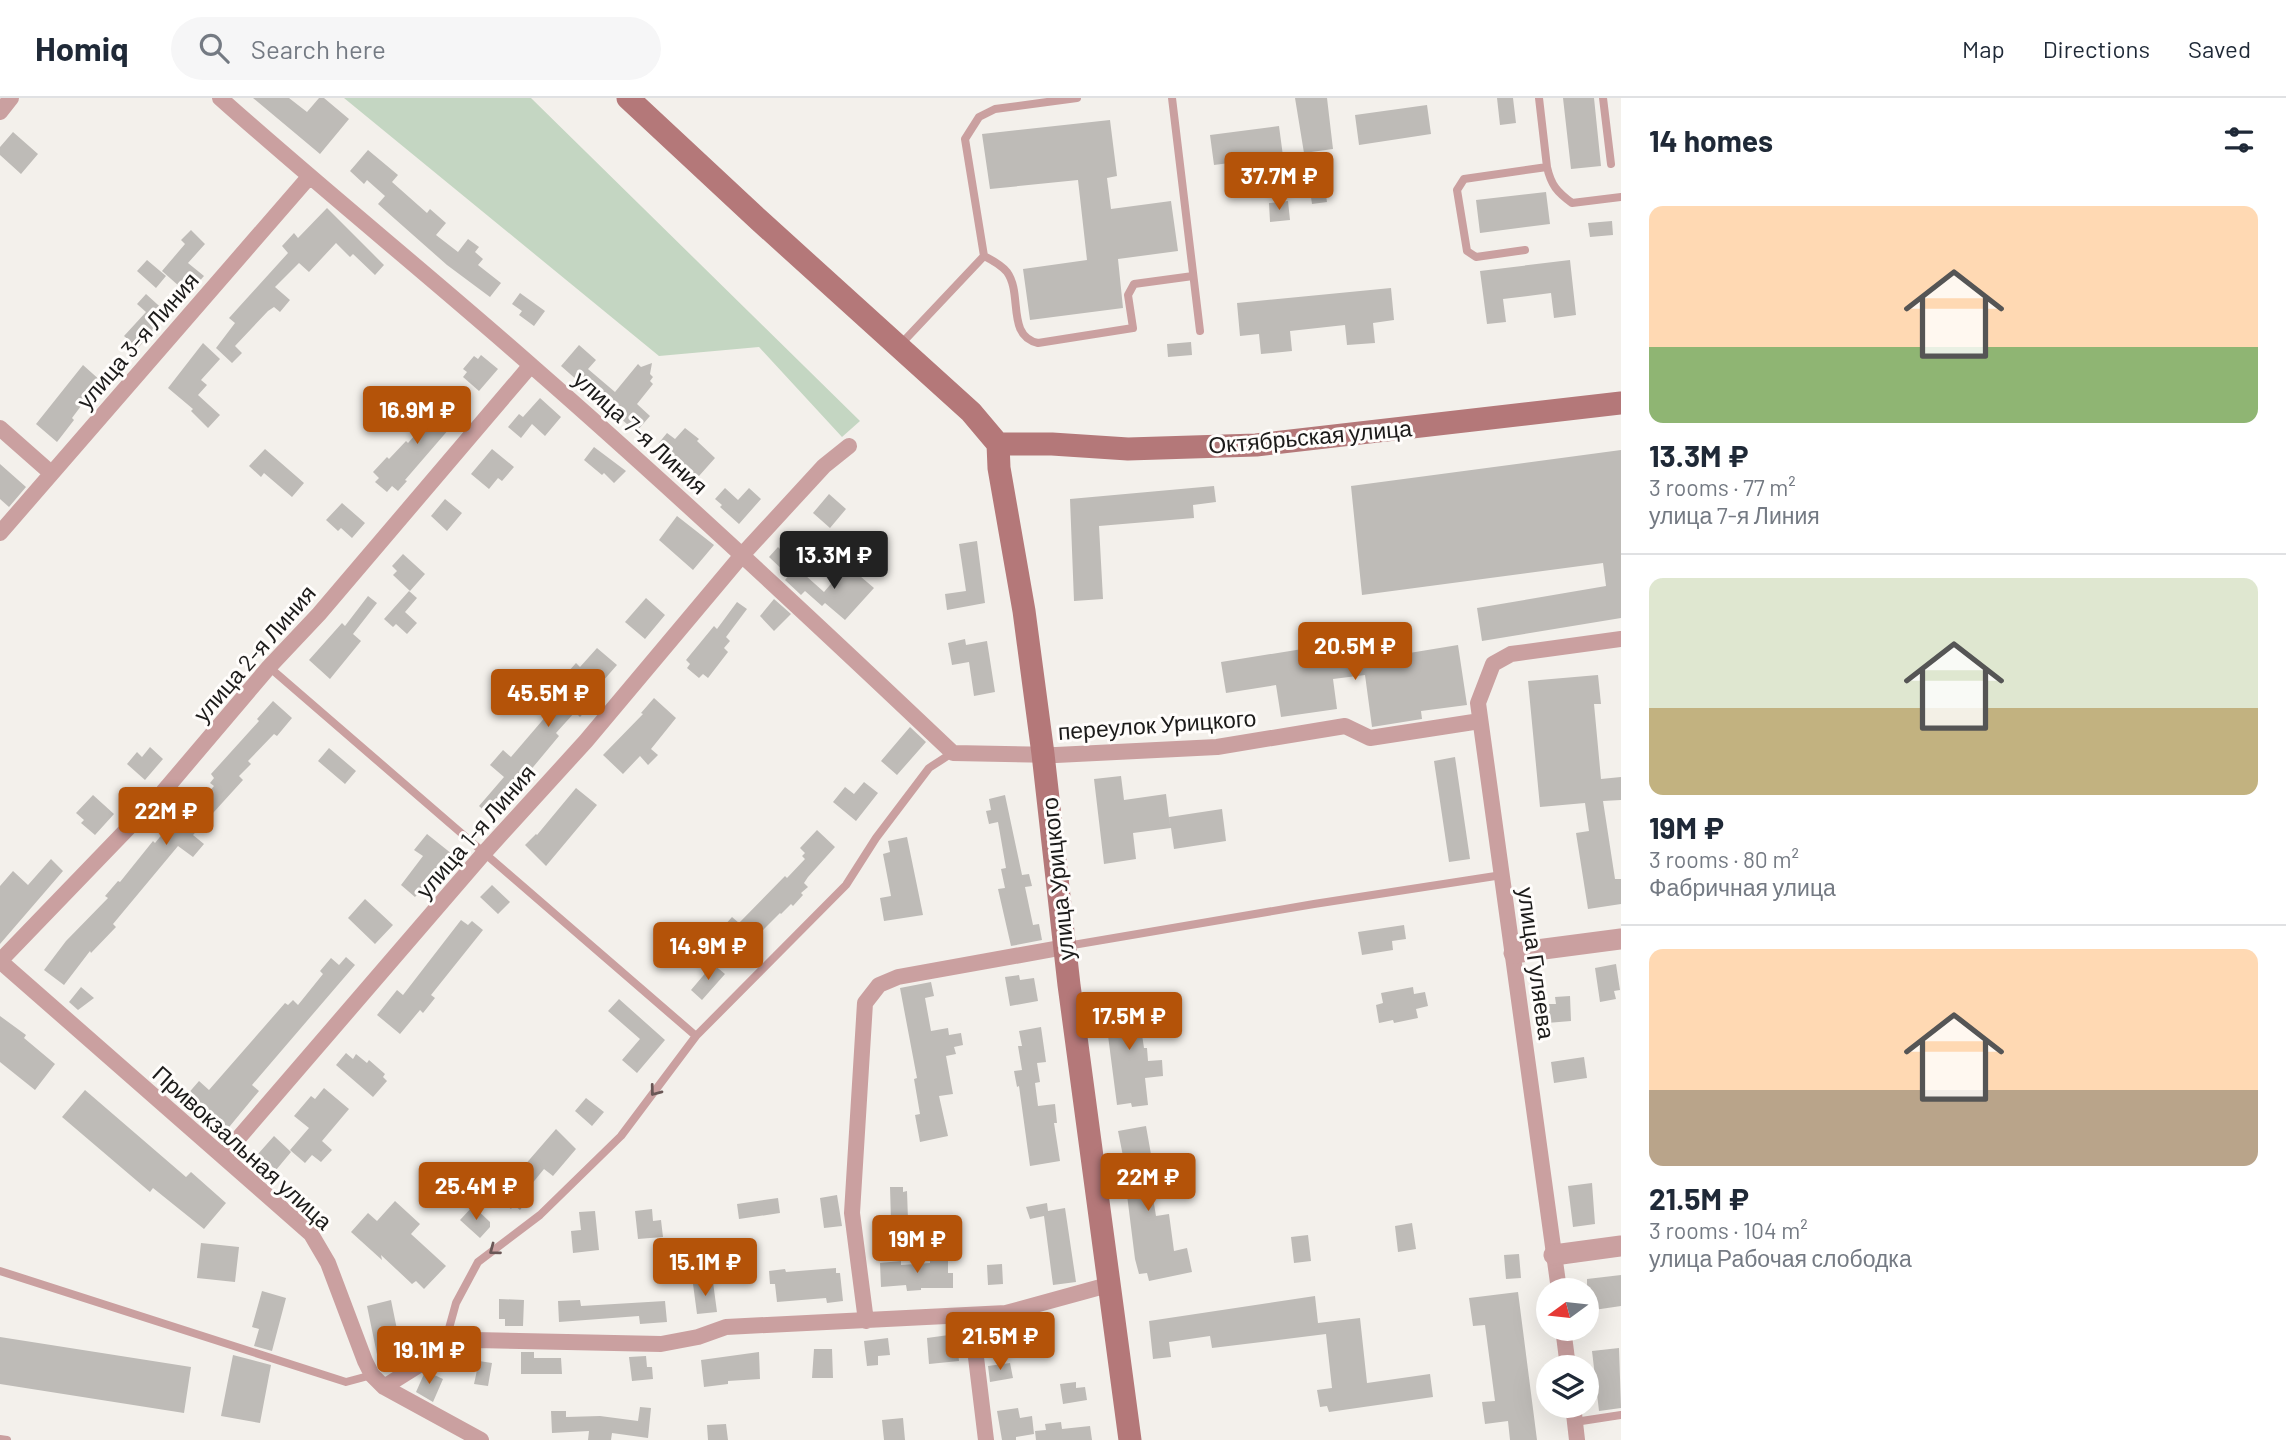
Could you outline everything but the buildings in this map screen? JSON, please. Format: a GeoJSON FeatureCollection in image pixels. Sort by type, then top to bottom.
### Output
{"type":"FeatureCollection","features":[{"type":"Feature","properties":{"kind":"main road"},"geometry":{"type":"LineString","coordinates":[[628,98],[971,412],[998,444]]}},
{"type":"Feature","properties":{"kind":"main road","name":"Октябрьская улица"},"geometry":{"type":"LineString","coordinates":[[998,444],[1128,449],[1256,445],[1621,403]]}},
{"type":"Feature","properties":{"kind":"main road","name":"улица Урицкого"},"geometry":{"type":"LineString","coordinates":[[998,444],[999,468],[1024,611],[1043,754],[1065,947],[1130,1440]]}},
{"type":"Feature","properties":{"kind":"street"},"geometry":{"type":"LineString","coordinates":[[0,112],[11,98]]}},
{"type":"Feature","properties":{"kind":"street","name":"улица 7-я Линия"},"geometry":{"type":"LineString","coordinates":[[220,98],[531,365],[743,554],[953,752]]}},
{"type":"Feature","properties":{"kind":"street","name":"улица 3-я Линия"},"geometry":{"type":"LineString","coordinates":[[0,533],[309,177]]}},
{"type":"Feature","properties":{"kind":"street","name":"улица 2-я Линия"},"geometry":{"type":"LineString","coordinates":[[0,961],[163,792],[531,365]]}},
{"type":"Feature","properties":{"kind":"street"},"geometry":{"type":"LineString","coordinates":[[0,428],[51,473]]}},
{"type":"Feature","properties":{"kind":"street","name":"улица 1-я Линия"},"geometry":{"type":"LineString","coordinates":[[223,1156],[484,853],[586,741],[743,554],[824,466],[849,446]]}},
{"type":"Feature","properties":{"kind":"street","name":"улица Гуляева"},"geometry":{"type":"LineString","coordinates":[[1557,1278],[1478,703],[1493,664],[1511,654],[1621,639]]}},
{"type":"Feature","properties":{"kind":"street","name":"переулок Урицкого"},"geometry":{"type":"LineString","coordinates":[[1043,754],[1217,747],[1345,726],[1370,738],[1480,721]]}},
{"type":"Feature","properties":{"kind":"street"},"geometry":{"type":"LineString","coordinates":[[953,752],[1043,754]]}},
{"type":"Feature","properties":{"kind":"street"},"geometry":{"type":"LineString","coordinates":[[1514,953],[1621,939]]}},
{"type":"Feature","properties":{"kind":"street"},"geometry":{"type":"LineString","coordinates":[[866,1321],[852,1213],[865,1003],[879,985],[898,977],[1065,947]]}},
{"type":"Feature","properties":{"kind":"street","name":"Привокзальная улица"},"geometry":{"type":"LineString","coordinates":[[0,961],[311,1234],[321,1248],[378,1381]]}},
{"type":"Feature","properties":{"kind":"street"},"geometry":{"type":"LineString","coordinates":[[1554,1255],[1621,1246]]}},
{"type":"Feature","properties":{"kind":"street"},"geometry":{"type":"LineString","coordinates":[[378,1381],[443,1350],[475,1340],[661,1344],[698,1337],[726,1327],[1006,1313],[1108,1285]]}},
{"type":"Feature","properties":{"kind":"street"},"geometry":{"type":"LineString","coordinates":[[971,1316],[986,1440]]}},
{"type":"Feature","properties":{"kind":"street"},"geometry":{"type":"LineString","coordinates":[[378,1381],[481,1440]]}},
{"type":"Feature","properties":{"kind":"street"},"geometry":{"type":"LineString","coordinates":[[1575,1418],[1577,1440]]}},
{"type":"Feature","properties":{"kind":"lane"},"geometry":{"type":"LineString","coordinates":[[984,256],[965,139],[972,126],[979,117],[995,109],[1077,98]]}},
{"type":"Feature","properties":{"kind":"lane"},"geometry":{"type":"LineString","coordinates":[[1172,98],[1200,331]]}},
{"type":"Feature","properties":{"kind":"lane"},"geometry":{"type":"LineString","coordinates":[[1539,98],[1547,167],[1550,182],[1558,193],[1572,203],[1621,197]]}},
{"type":"Feature","properties":{"kind":"lane"},"geometry":{"type":"LineString","coordinates":[[1602,98],[1611,164]]}},
{"type":"Feature","properties":{"kind":"lane"},"geometry":{"type":"LineString","coordinates":[[1525,250],[1476,257],[1467,251],[1457,190],[1464,179],[1547,167]]}},
{"type":"Feature","properties":{"kind":"lane"},"geometry":{"type":"LineString","coordinates":[[898,347],[984,256]]}},
{"type":"Feature","properties":{"kind":"lane"},"geometry":{"type":"LineString","coordinates":[[984,256],[1008,273],[1021,334],[1028,341],[1038,343],[1133,328],[1128,295],[1134,284],[1193,276]]}},
{"type":"Feature","properties":{"kind":"lane"},"geometry":{"type":"LineString","coordinates":[[269,667],[696,1036]]}},
{"type":"Feature","properties":{"kind":"lane"},"geometry":{"type":"LineString","coordinates":[[443,1350],[456,1303],[478,1262],[540,1215],[621,1136],[696,1036],[846,885],[876,838],[929,768],[953,752]]}},
{"type":"Feature","properties":{"kind":"lane"},"geometry":{"type":"LineString","coordinates":[[1065,947],[1502,875]]}},
{"type":"Feature","properties":{"kind":"lane"},"geometry":{"type":"LineString","coordinates":[[0,1271],[346,1382],[378,1381]]}},
{"type":"Feature","properties":{"kind":"lane"},"geometry":{"type":"LineString","coordinates":[[1599,1414],[1621,1415]]}},
{"type":"Feature","properties":{"kind":"lane"},"geometry":{"type":"LineString","coordinates":[[0,1439],[7,1440]]}},
{"type":"Feature","properties":{"kind":"green space"},"geometry":{"type":"Polygon","coordinates":[[[344,98],[531,98],[860,421],[842,437],[759,347],[659,356],[344,98]]]}}]}
